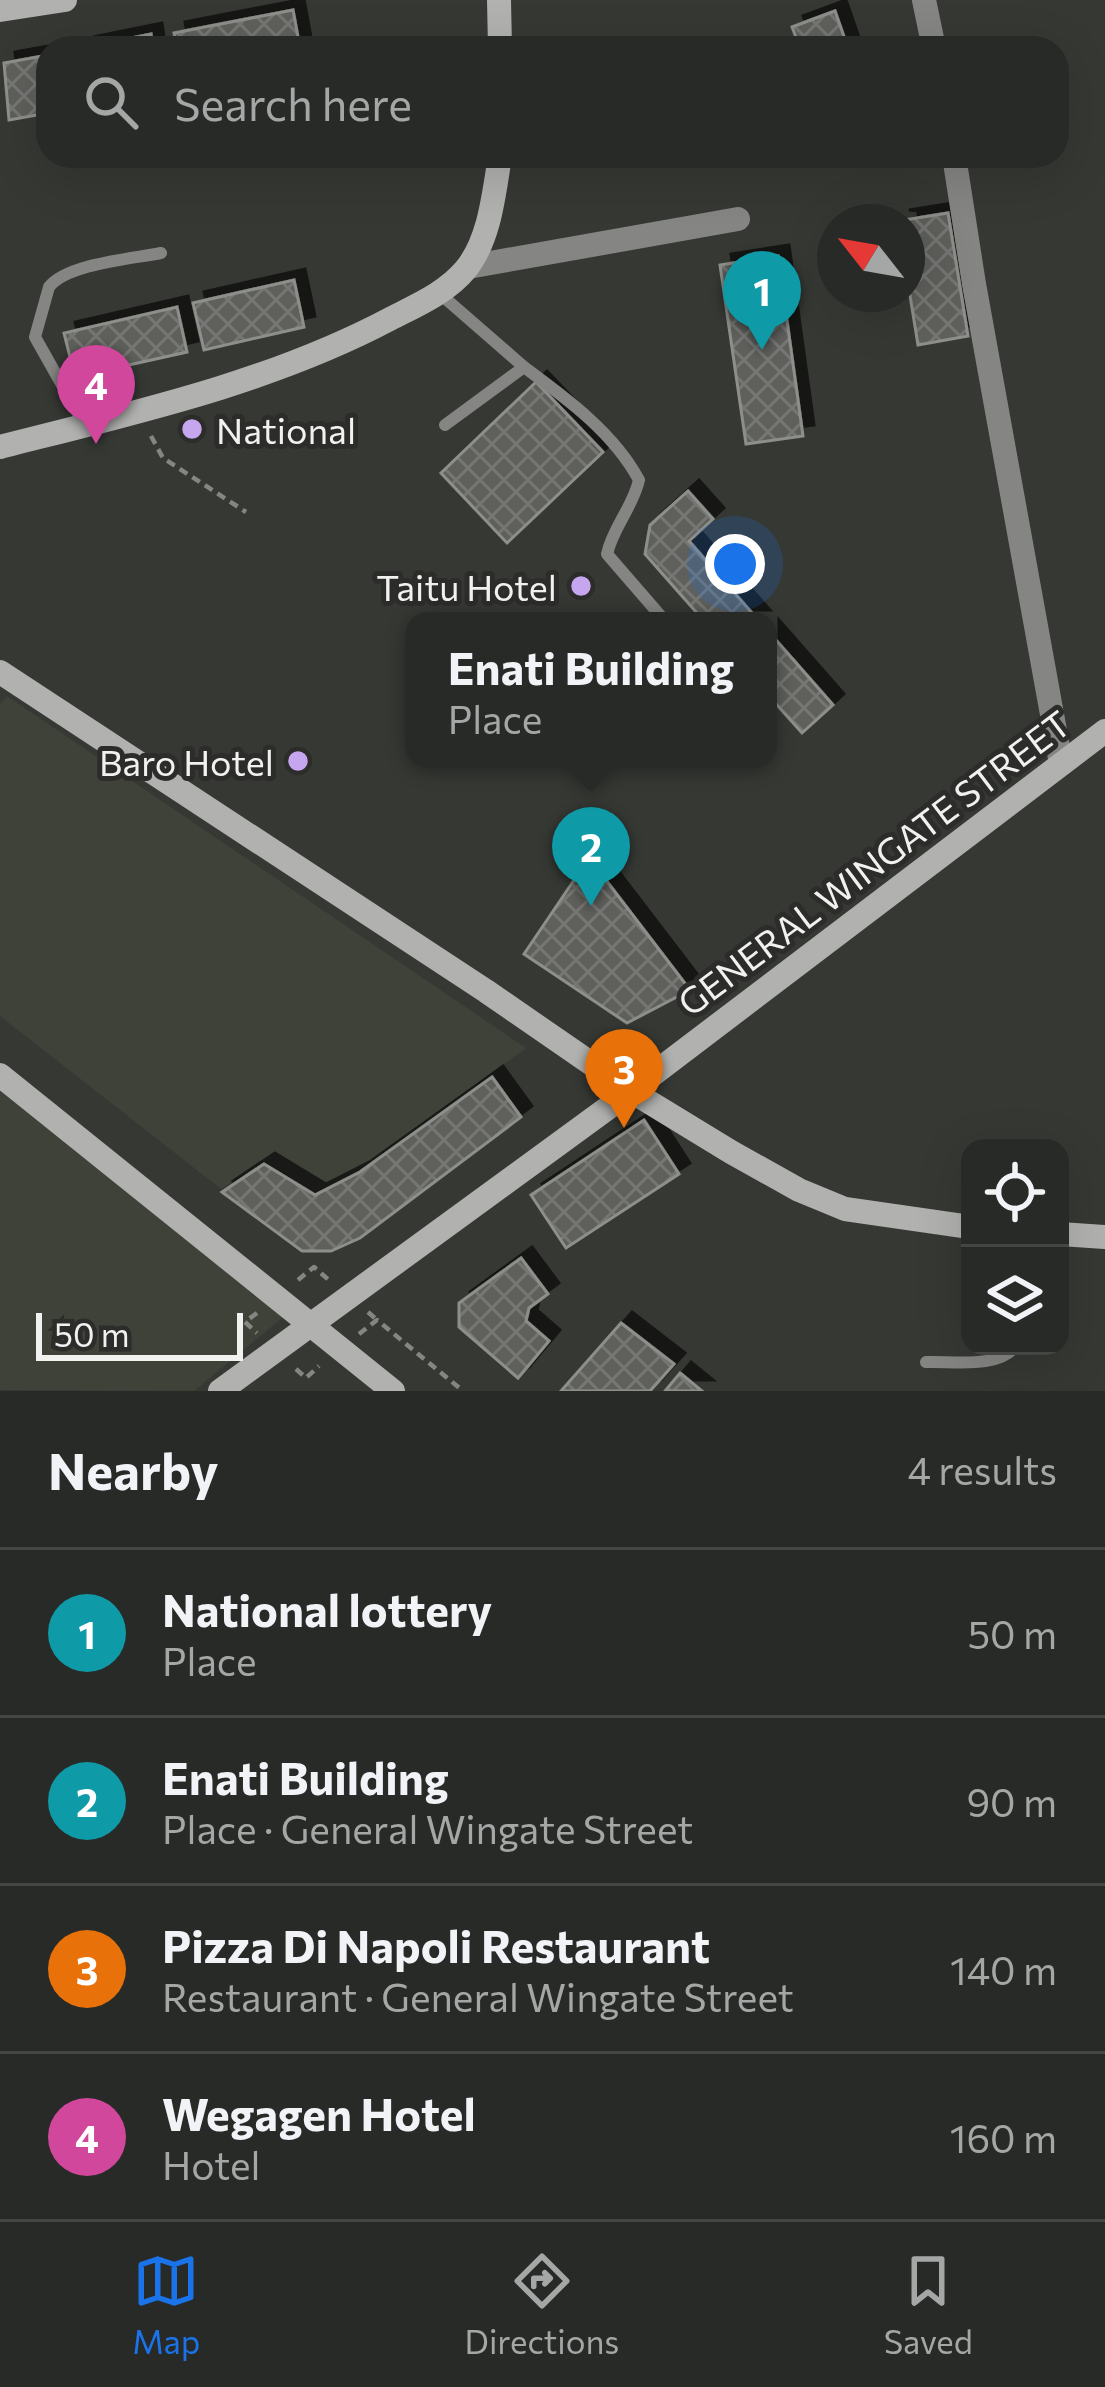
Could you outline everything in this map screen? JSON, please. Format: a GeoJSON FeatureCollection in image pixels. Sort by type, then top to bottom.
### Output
{"type":"FeatureCollection","features":[{"type":"Feature","properties":{"kind":"main road"},"geometry":{"type":"LineString","coordinates":[[0,10],[65,0]]}},
{"type":"Feature","properties":{"kind":"main road"},"geometry":{"type":"LineString","coordinates":[[499,0],[500,36]]}},
{"type":"Feature","properties":{"kind":"main road"},"geometry":{"type":"LineString","coordinates":[[0,447],[259,376],[330,351],[439,293],[468,267],[486,228],[498,168]]}},
{"type":"Feature","properties":{"kind":"main road"},"geometry":{"type":"LineString","coordinates":[[0,672],[487,991],[631,1091],[799,1190],[844,1209],[961,1226]]}},
{"type":"Feature","properties":{"kind":"main road","name":"GENERAL WINGATE STREET"},"geometry":{"type":"LineString","coordinates":[[220,1391],[631,1091],[1105,731]]}},
{"type":"Feature","properties":{"kind":"main road"},"geometry":{"type":"LineString","coordinates":[[0,1075],[393,1391]]}},
{"type":"Feature","properties":{"kind":"main road"},"geometry":{"type":"LineString","coordinates":[[1069,1235],[1105,1237]]}},
{"type":"Feature","properties":{"kind":"street"},"geometry":{"type":"LineString","coordinates":[[924,0],[932,36]]}},
{"type":"Feature","properties":{"kind":"street"},"geometry":{"type":"LineString","coordinates":[[956,168],[1061,764]]}},
{"type":"Feature","properties":{"kind":"street"},"geometry":{"type":"LineString","coordinates":[[468,267],[738,219]]}},
{"type":"Feature","properties":{"kind":"lane"},"geometry":{"type":"LineString","coordinates":[[85,424],[35,337],[49,287],[53,280],[94,266],[161,254]]}},
{"type":"Feature","properties":{"kind":"lane"},"geometry":{"type":"LineString","coordinates":[[439,293],[573,403],[630,463],[639,480],[635,498],[611,537],[608,554],[657,612]]}},
{"type":"Feature","properties":{"kind":"lane"},"geometry":{"type":"LineString","coordinates":[[445,425],[524,367]]}},
{"type":"Feature","properties":{"kind":"lane"},"geometry":{"type":"LineString","coordinates":[[926,1362],[992,1361],[1009,1355]]}},
{"type":"Feature","properties":{"kind":"path"},"geometry":{"type":"LineString","coordinates":[[137,410],[163,458],[247,512]]}},
{"type":"Feature","properties":{"kind":"shaded area"},"geometry":{"type":"Polygon","coordinates":[[[7,696],[526,1048],[357,1173],[314,1192],[264,1161],[221,1189],[0,1016],[0,704],[7,696]]]}},
{"type":"Feature","properties":{"kind":"shaded area"},"geometry":{"type":"Polygon","coordinates":[[[0,1078],[287,1314],[194,1391],[0,1390],[0,1078]]]}},
{"type":"Feature","properties":{"kind":"building"},"geometry":{"type":"Polygon","coordinates":[[[293,10],[298,36],[175,36],[293,10]]]}},
{"type":"Feature","properties":{"kind":"building"},"geometry":{"type":"Polygon","coordinates":[[[835,11],[844,36],[795,36],[792,27],[835,11]]]}},
{"type":"Feature","properties":{"kind":"building"},"geometry":{"type":"Polygon","coordinates":[[[36,57],[36,115],[9,120],[4,63],[36,57]]]}},
{"type":"Feature","properties":{"kind":"building"},"geometry":{"type":"Polygon","coordinates":[[[948,213],[968,336],[918,345],[913,312],[925,312],[925,217],[948,213]]]}},
{"type":"Feature","properties":{"kind":"building"},"geometry":{"type":"Polygon","coordinates":[[[778,256],[803,436],[746,444],[720,265],[778,256]]]}},
{"type":"Feature","properties":{"kind":"building"},"geometry":{"type":"Polygon","coordinates":[[[294,280],[304,327],[204,350],[193,303],[294,280]]]}},
{"type":"Feature","properties":{"kind":"building"},"geometry":{"type":"Polygon","coordinates":[[[177,307],[187,352],[75,377],[64,333],[177,307]]]}},
{"type":"Feature","properties":{"kind":"building"},"geometry":{"type":"Polygon","coordinates":[[[536,382],[603,452],[507,543],[441,473],[536,382]]]}},
{"type":"Feature","properties":{"kind":"building"},"geometry":{"type":"Polygon","coordinates":[[[688,491],[713,519],[689,541],[751,612],[696,612],[645,554],[650,525],[688,491]]]}},
{"type":"Feature","properties":{"kind":"building"},"geometry":{"type":"Polygon","coordinates":[[[777,641],[833,705],[802,733],[777,705],[777,641]]]}},
{"type":"Feature","properties":{"kind":"building"},"geometry":{"type":"Polygon","coordinates":[[[589,858],[690,990],[627,1023],[524,954],[589,858]]]}},
{"type":"Feature","properties":{"kind":"building"},"geometry":{"type":"Polygon","coordinates":[[[492,1077],[521,1117],[360,1238],[331,1251],[302,1251],[222,1192],[264,1164],[315,1195],[360,1172],[492,1077]]]}},
{"type":"Feature","properties":{"kind":"building"},"geometry":{"type":"Polygon","coordinates":[[[644,1120],[679,1174],[566,1248],[531,1195],[644,1120]]]}},
{"type":"Feature","properties":{"kind":"building"},"geometry":{"type":"Polygon","coordinates":[[[521,1258],[548,1294],[529,1308],[526,1321],[549,1341],[518,1378],[459,1327],[459,1303],[521,1258]]]}},
{"type":"Feature","properties":{"kind":"building"},"geometry":{"type":"Polygon","coordinates":[[[621,1323],[674,1364],[650,1391],[561,1391],[621,1323]]]}},
{"type":"Feature","properties":{"kind":"building"},"geometry":{"type":"Polygon","coordinates":[[[680,1373],[702,1391],[665,1391],[680,1373]]]}},
{"type":"Feature","properties":{"kind":"place","name":"National lottery"},"geometry":{"type":"Point","coordinates":[762,350]}},
{"type":"Feature","properties":{"kind":"place","name":"National"},"geometry":{"type":"Point","coordinates":[192,429]}},
{"type":"Feature","properties":{"kind":"place","name":"Wegagen Hotel"},"geometry":{"type":"Point","coordinates":[96,444]}},
{"type":"Feature","properties":{"kind":"place","name":"Taitu Hotel"},"geometry":{"type":"Point","coordinates":[581,586]}},
{"type":"Feature","properties":{"kind":"place","name":"Baro Hotel"},"geometry":{"type":"Point","coordinates":[298,761]}},
{"type":"Feature","properties":{"kind":"place","name":"Enati Building"},"geometry":{"type":"Point","coordinates":[591,906]}},
{"type":"Feature","properties":{"kind":"place","name":"Pizza Di Napoli Restaurant"},"geometry":{"type":"Point","coordinates":[624,1128]}}]}
